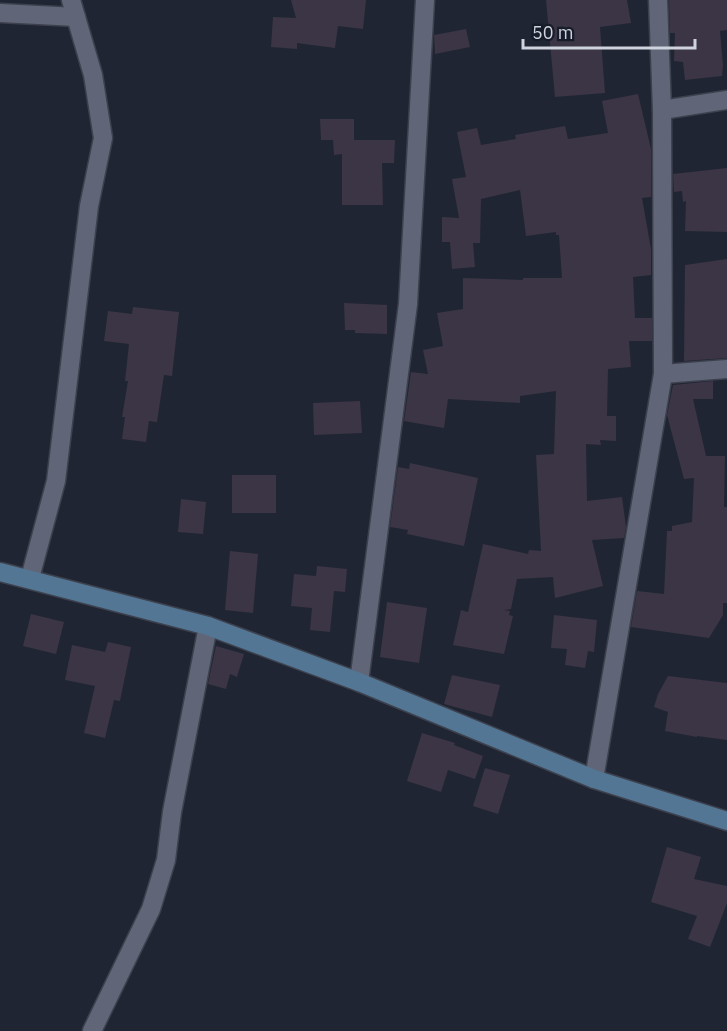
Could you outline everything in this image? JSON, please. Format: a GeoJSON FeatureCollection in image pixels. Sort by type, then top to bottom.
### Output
{"type":"FeatureCollection","features":[{"type":"Feature","properties":{"kind":"street"},"geometry":{"type":"LineString","coordinates":[[359,682],[408,304],[425,0]]}},
{"type":"Feature","properties":{"kind":"street"},"geometry":{"type":"LineString","coordinates":[[594,779],[663,374],[662,110],[658,0]]}},
{"type":"Feature","properties":{"kind":"street"},"geometry":{"type":"LineString","coordinates":[[0,13],[74,9],[93,75],[103,138],[89,206],[56,481],[30,578]]}},
{"type":"Feature","properties":{"kind":"street"},"geometry":{"type":"LineString","coordinates":[[662,110],[727,100]]}},
{"type":"Feature","properties":{"kind":"street"},"geometry":{"type":"LineString","coordinates":[[663,374],[727,369]]}},
{"type":"Feature","properties":{"kind":"street"},"geometry":{"type":"LineString","coordinates":[[0,572],[208,626],[359,682],[594,779],[727,821]]}},
{"type":"Feature","properties":{"kind":"street"},"geometry":{"type":"LineString","coordinates":[[92,1031],[151,909],[166,860],[172,812],[208,626]]}},
{"type":"Feature","properties":{"kind":"building"},"geometry":{"type":"Polygon","coordinates":[[[291,0],[366,0],[363,29],[338,26],[335,48],[297,43],[297,49],[271,47],[273,17],[296,18],[291,0]]]}},
{"type":"Feature","properties":{"kind":"building"},"geometry":{"type":"Polygon","coordinates":[[[546,0],[627,0],[631,23],[600,27],[605,93],[555,97],[546,0]]]}},
{"type":"Feature","properties":{"kind":"building"},"geometry":{"type":"Polygon","coordinates":[[[669,0],[727,0],[727,30],[720,31],[722,76],[685,80],[683,62],[674,61],[675,33],[670,33],[669,0]]]}},
{"type":"Feature","properties":{"kind":"building"},"geometry":{"type":"Polygon","coordinates":[[[466,29],[470,47],[435,54],[434,35],[466,29]]]}},
{"type":"Feature","properties":{"kind":"building"},"geometry":{"type":"Polygon","coordinates":[[[638,94],[651,149],[651,197],[642,198],[651,249],[651,275],[633,277],[635,318],[652,318],[652,341],[629,341],[631,367],[608,369],[607,416],[616,416],[616,441],[600,440],[601,445],[586,444],[587,501],[622,497],[626,527],[624,538],[592,540],[603,586],[555,598],[553,577],[517,579],[511,609],[504,610],[510,611],[509,615],[513,616],[504,654],[453,645],[461,610],[468,612],[483,544],[528,554],[529,550],[541,551],[536,455],[554,454],[556,391],[520,396],[520,403],[448,399],[444,428],[404,421],[411,372],[428,374],[423,350],[443,346],[437,313],[463,309],[463,278],[523,280],[523,278],[562,278],[559,235],[556,235],[556,232],[526,236],[520,190],[481,199],[480,243],[473,243],[475,267],[452,269],[450,242],[442,242],[442,217],[459,218],[452,179],[466,177],[457,132],[477,128],[481,145],[516,139],[515,135],[565,126],[568,139],[608,133],[602,101],[638,94]]]}},
{"type":"Feature","properties":{"kind":"building"},"geometry":{"type":"Polygon","coordinates":[[[320,119],[354,119],[354,140],[395,140],[394,163],[382,163],[383,205],[342,205],[342,154],[334,155],[333,140],[321,140],[320,119]]]}},
{"type":"Feature","properties":{"kind":"building"},"geometry":{"type":"Polygon","coordinates":[[[727,168],[727,232],[685,231],[686,201],[683,202],[682,191],[674,192],[673,174],[727,168]]]}},
{"type":"Feature","properties":{"kind":"building"},"geometry":{"type":"Polygon","coordinates":[[[727,259],[727,358],[684,361],[685,265],[727,259]]]}},
{"type":"Feature","properties":{"kind":"building"},"geometry":{"type":"Polygon","coordinates":[[[344,303],[387,305],[387,334],[355,333],[355,330],[345,330],[344,303]]]}},
{"type":"Feature","properties":{"kind":"building"},"geometry":{"type":"Polygon","coordinates":[[[133,307],[179,312],[172,376],[164,375],[157,422],[149,421],[146,442],[122,439],[129,344],[104,341],[108,311],[132,314],[133,307]]]}},
{"type":"Feature","properties":{"kind":"building"},"geometry":{"type":"Polygon","coordinates":[[[713,381],[713,399],[693,399],[706,456],[725,456],[727,603],[723,603],[723,615],[709,638],[631,627],[637,591],[664,594],[667,531],[672,531],[672,526],[692,522],[694,478],[684,479],[667,415],[673,385],[713,381]]]}},
{"type":"Feature","properties":{"kind":"building"},"geometry":{"type":"Polygon","coordinates":[[[360,401],[362,433],[314,435],[313,403],[360,401]]]}},
{"type":"Feature","properties":{"kind":"building"},"geometry":{"type":"Polygon","coordinates":[[[410,463],[478,478],[464,546],[407,534],[408,530],[390,527],[398,467],[409,469],[410,463]]]}},
{"type":"Feature","properties":{"kind":"building"},"geometry":{"type":"Polygon","coordinates":[[[232,475],[276,475],[276,513],[232,513],[232,475]]]}},
{"type":"Feature","properties":{"kind":"building"},"geometry":{"type":"Polygon","coordinates":[[[181,499],[206,502],[203,534],[178,532],[181,499]]]}},
{"type":"Feature","properties":{"kind":"building"},"geometry":{"type":"Polygon","coordinates":[[[230,551],[258,554],[253,613],[225,610],[230,551]]]}},
{"type":"Feature","properties":{"kind":"building"},"geometry":{"type":"Polygon","coordinates":[[[317,566],[347,569],[345,592],[334,591],[330,632],[310,630],[312,608],[291,606],[294,574],[316,576],[317,566]]]}},
{"type":"Feature","properties":{"kind":"building"},"geometry":{"type":"Polygon","coordinates":[[[387,602],[427,608],[419,663],[380,657],[387,602]]]}},
{"type":"Feature","properties":{"kind":"building"},"geometry":{"type":"Polygon","coordinates":[[[31,614],[64,622],[56,654],[23,646],[31,614]]]}},
{"type":"Feature","properties":{"kind":"building"},"geometry":{"type":"Polygon","coordinates":[[[554,615],[597,620],[594,652],[588,651],[585,668],[565,665],[567,649],[551,648],[554,615]]]}},
{"type":"Feature","properties":{"kind":"building"},"geometry":{"type":"Polygon","coordinates":[[[108,642],[131,647],[120,701],[114,700],[105,738],[84,733],[95,686],[65,680],[72,645],[105,652],[108,642]]]}},
{"type":"Feature","properties":{"kind":"building"},"geometry":{"type":"Polygon","coordinates":[[[216,646],[244,654],[237,677],[230,674],[226,689],[208,684],[216,646]]]}},
{"type":"Feature","properties":{"kind":"building"},"geometry":{"type":"Polygon","coordinates":[[[452,675],[500,685],[492,717],[444,704],[452,675]]]}},
{"type":"Feature","properties":{"kind":"building"},"geometry":{"type":"Polygon","coordinates":[[[668,676],[727,683],[727,740],[665,731],[668,712],[654,707],[668,676]]]}},
{"type":"Feature","properties":{"kind":"building"},"geometry":{"type":"Polygon","coordinates":[[[422,733],[455,743],[454,745],[483,756],[475,779],[448,770],[441,792],[407,781],[422,733]]]}},
{"type":"Feature","properties":{"kind":"building"},"geometry":{"type":"Polygon","coordinates":[[[485,768],[510,775],[498,814],[473,806],[485,768]]]}},
{"type":"Feature","properties":{"kind":"building"},"geometry":{"type":"Polygon","coordinates":[[[667,847],[701,857],[694,879],[727,886],[727,903],[710,947],[688,939],[697,916],[651,902],[667,847]]]}}]}
